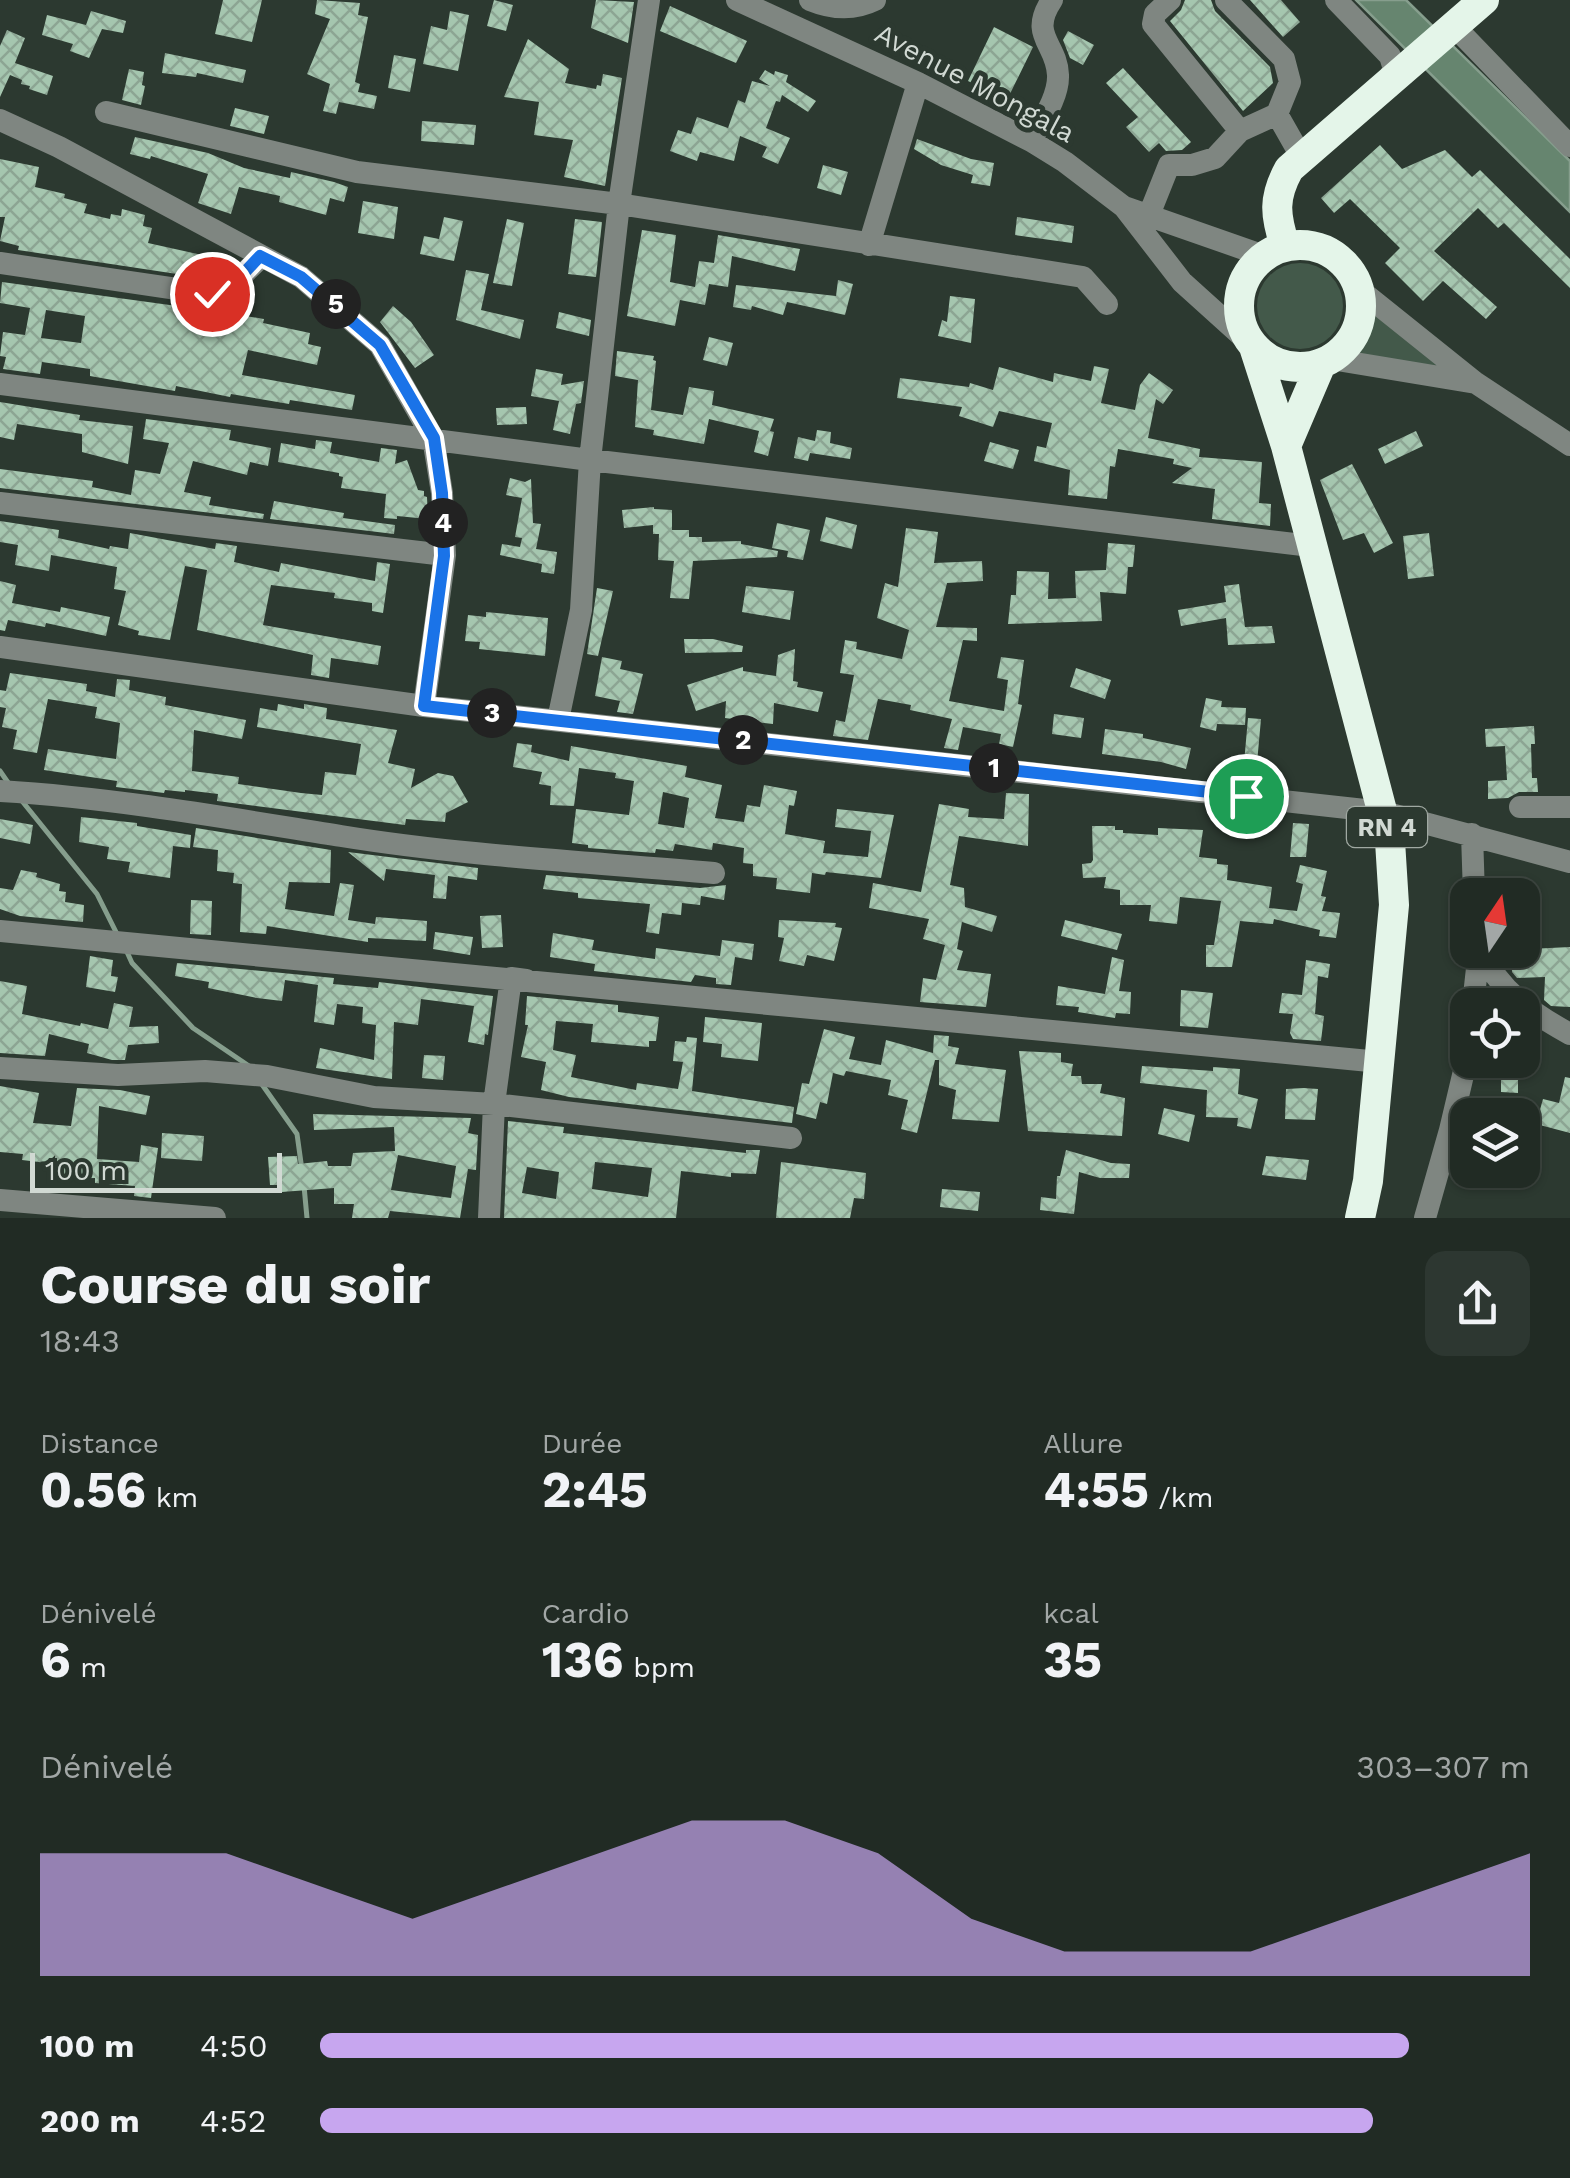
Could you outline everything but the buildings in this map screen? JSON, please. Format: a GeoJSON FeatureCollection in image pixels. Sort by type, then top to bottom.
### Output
{"type":"FeatureCollection","features":[{"type":"Feature","properties":{"kind":"highway"},"geometry":{"type":"LineString","coordinates":[[1254,346],[1274,361],[1297,367],[1326,361],[1347,346],[1362,310],[1360,290],[1349,269],[1331,253],[1309,245],[1275,251],[1277,190],[1289,169],[1484,0]]}},
{"type":"Feature","properties":{"kind":"highway","name":"RN 4"},"geometry":{"type":"LineString","coordinates":[[1275,251],[1249,271],[1240,291],[1239,312],[1286,446],[1390,840],[1394,906],[1368,1181],[1360,1218]]}},
{"type":"Feature","properties":{"kind":"highway"},"geometry":{"type":"LineString","coordinates":[[1286,446],[1326,361]]}},
{"type":"Feature","properties":{"kind":"street"},"geometry":{"type":"LineString","coordinates":[[558,720],[581,610],[590,460],[619,204],[648,0]]}},
{"type":"Feature","properties":{"kind":"street","name":"Avenue Mongala"},"geometry":{"type":"LineString","coordinates":[[737,0],[918,83],[1031,141],[1124,207]]}},
{"type":"Feature","properties":{"kind":"street"},"geometry":{"type":"LineString","coordinates":[[810,0],[842,8],[862,7],[875,0]]}},
{"type":"Feature","properties":{"kind":"street"},"geometry":{"type":"LineString","coordinates":[[1031,141],[1058,81],[1058,68],[1042,34],[1052,0]]}},
{"type":"Feature","properties":{"kind":"street"},"geometry":{"type":"LineString","coordinates":[[1170,0],[1155,14],[1153,24],[1240,131]]}},
{"type":"Feature","properties":{"kind":"street"},"geometry":{"type":"LineString","coordinates":[[1148,216],[1170,164],[1192,165],[1215,158],[1240,131],[1277,114],[1290,82],[1284,59],[1226,0]]}},
{"type":"Feature","properties":{"kind":"street"},"geometry":{"type":"LineString","coordinates":[[1336,0],[1390,56],[1394,69],[1391,81]]}},
{"type":"Feature","properties":{"kind":"street"},"geometry":{"type":"LineString","coordinates":[[1454,26],[1570,146]]}},
{"type":"Feature","properties":{"kind":"street"},"geometry":{"type":"LineString","coordinates":[[869,245],[918,83]]}},
{"type":"Feature","properties":{"kind":"street"},"geometry":{"type":"LineString","coordinates":[[106,112],[357,172],[619,204],[1083,278],[1107,304]]}},
{"type":"Feature","properties":{"kind":"street"},"geometry":{"type":"LineString","coordinates":[[1277,114],[1302,158]]}},
{"type":"Feature","properties":{"kind":"street"},"geometry":{"type":"LineString","coordinates":[[0,120],[59,146],[301,277],[380,345],[434,438],[442,493],[444,556],[424,706]]}},
{"type":"Feature","properties":{"kind":"street"},"geometry":{"type":"LineString","coordinates":[[1124,207],[1275,251]]}},
{"type":"Feature","properties":{"kind":"street"},"geometry":{"type":"LineString","coordinates":[[1124,207],[1182,282],[1254,346]]}},
{"type":"Feature","properties":{"kind":"street"},"geometry":{"type":"LineString","coordinates":[[0,263],[212,294],[228,290],[260,256]]}},
{"type":"Feature","properties":{"kind":"street"},"geometry":{"type":"LineString","coordinates":[[1360,290],[1476,384],[1570,445]]}},
{"type":"Feature","properties":{"kind":"street"},"geometry":{"type":"LineString","coordinates":[[1326,361],[1476,384]]}},
{"type":"Feature","properties":{"kind":"street"},"geometry":{"type":"LineString","coordinates":[[0,384],[590,460],[1311,546]]}},
{"type":"Feature","properties":{"kind":"street"},"geometry":{"type":"LineString","coordinates":[[0,503],[444,556]]}},
{"type":"Feature","properties":{"kind":"street"},"geometry":{"type":"LineString","coordinates":[[0,648],[424,706],[1383,812],[1570,862]]}},
{"type":"Feature","properties":{"kind":"street"},"geometry":{"type":"LineString","coordinates":[[0,791],[248,819],[342,836],[465,851],[714,873]]}},
{"type":"Feature","properties":{"kind":"street"},"geometry":{"type":"LineString","coordinates":[[1520,807],[1570,807]]}},
{"type":"Feature","properties":{"kind":"street"},"geometry":{"type":"LineString","coordinates":[[1472,834],[1473,878]]}},
{"type":"Feature","properties":{"kind":"street"},"geometry":{"type":"LineString","coordinates":[[0,931],[1380,1062]]}},
{"type":"Feature","properties":{"kind":"street"},"geometry":{"type":"LineString","coordinates":[[1490,968],[1536,1016],[1570,1034]]}},
{"type":"Feature","properties":{"kind":"street"},"geometry":{"type":"LineString","coordinates":[[489,1218],[494,1104],[511,978]]}},
{"type":"Feature","properties":{"kind":"street"},"geometry":{"type":"LineString","coordinates":[[0,1068],[118,1075],[204,1071],[258,1076],[374,1098],[494,1104],[791,1138]]}},
{"type":"Feature","properties":{"kind":"street"},"geometry":{"type":"LineString","coordinates":[[1425,1218],[1462,1078]]}},
{"type":"Feature","properties":{"kind":"street"},"geometry":{"type":"LineString","coordinates":[[0,1200],[215,1218]]}},
{"type":"Feature","properties":{"kind":"shaded area"},"geometry":{"type":"Polygon","coordinates":[[[1356,0],[1406,0],[1570,161],[1570,212],[1356,0]]]}},
{"type":"Feature","properties":{"kind":"shaded area"},"geometry":{"type":"Polygon","coordinates":[[[1300,263],[1324,270],[1336,282],[1343,306],[1336,330],[1324,342],[1300,349],[1276,342],[1264,330],[1257,306],[1264,282],[1276,270],[1300,263]]]}},
{"type":"Feature","properties":{"kind":"shaded area"},"geometry":{"type":"Polygon","coordinates":[[[1370,307],[1442,368],[1348,355],[1364,334],[1370,307]]]}},
{"type":"Feature","properties":{"kind":"waterway"},"geometry":{"type":"LineString","coordinates":[[0,771],[9,784]]}},
{"type":"Feature","properties":{"kind":"waterway"},"geometry":{"type":"LineString","coordinates":[[22,801],[97,894],[117,934]]}},
{"type":"Feature","properties":{"kind":"waterway"},"geometry":{"type":"LineString","coordinates":[[127,952],[132,963],[193,1028],[249,1066]]}},
{"type":"Feature","properties":{"kind":"waterway"},"geometry":{"type":"LineString","coordinates":[[261,1083],[297,1134],[302,1170]]}},
{"type":"Feature","properties":{"kind":"waterway"},"geometry":{"type":"LineString","coordinates":[[304,1186],[307,1218]]}},
{"type":"Feature","properties":{"kind":"route"},"geometry":{"type":"LineString","coordinates":[[212,294],[228,290],[260,256],[301,277],[380,345],[434,438],[442,493],[444,556],[424,706],[1246,796]]}}]}
